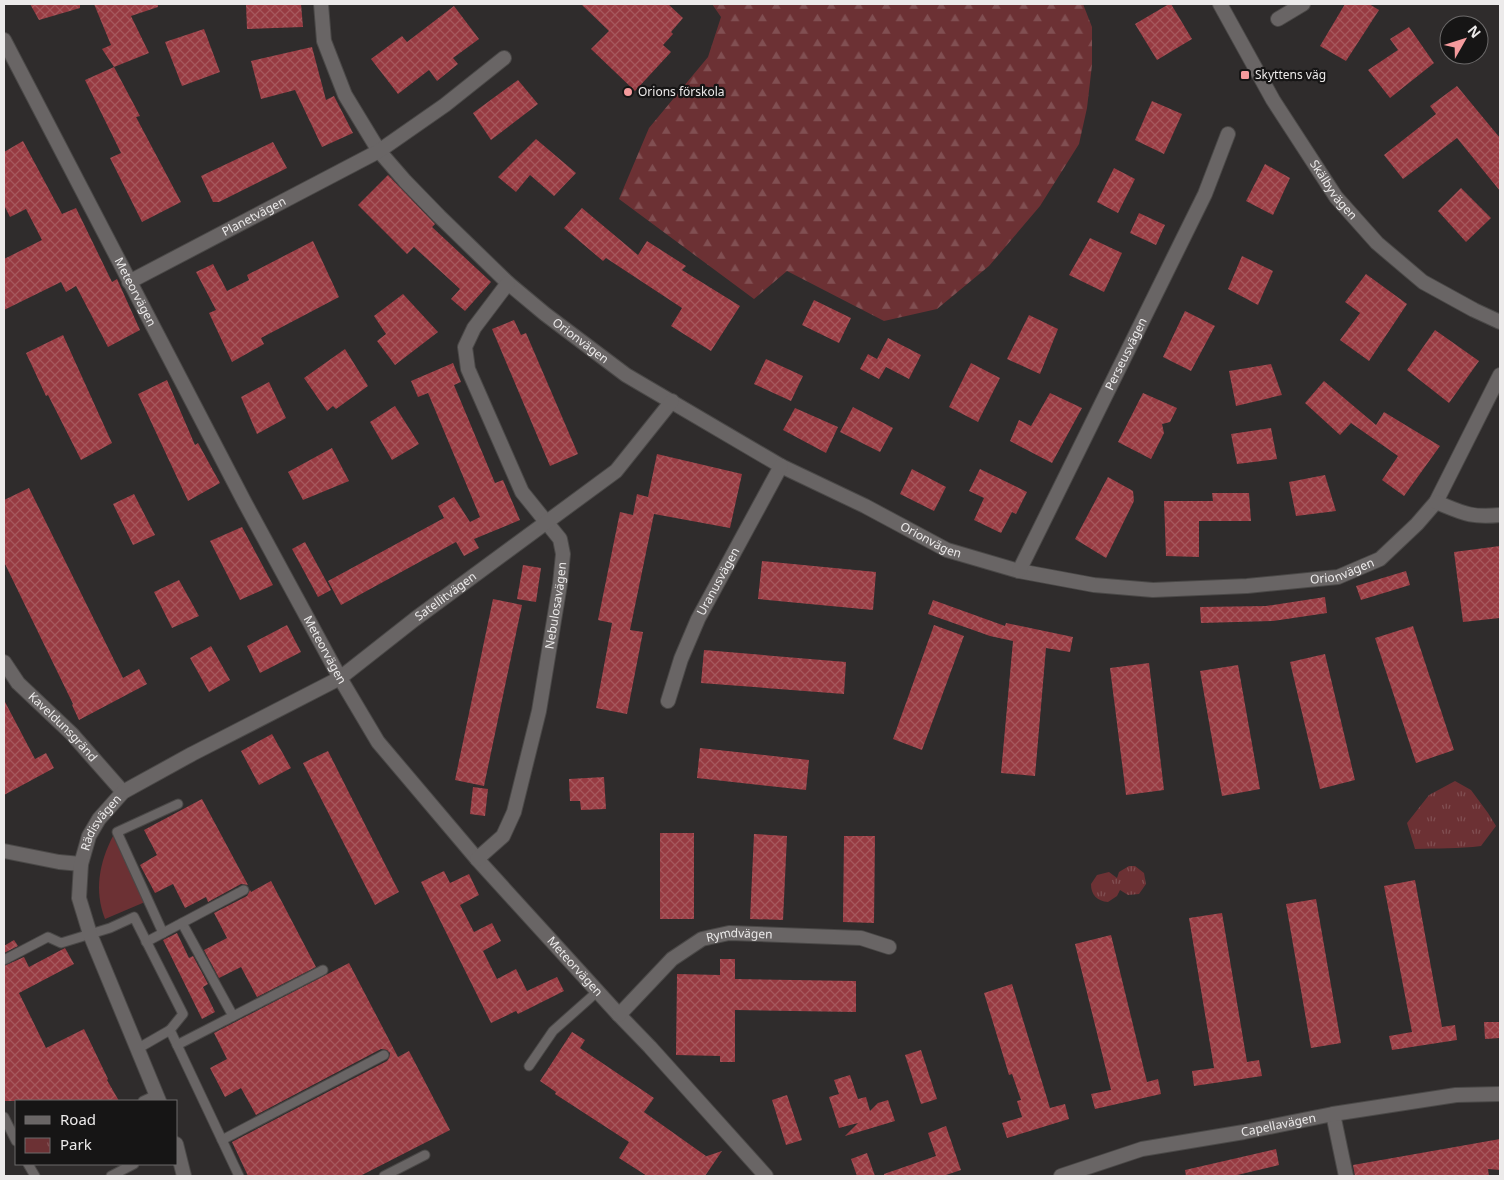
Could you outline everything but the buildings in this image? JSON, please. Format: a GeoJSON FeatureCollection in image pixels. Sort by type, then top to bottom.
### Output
{"type":"FeatureCollection","features":[{"type":"Feature","properties":{"kind":"street","name":"Orionvägen"},"geometry":{"type":"LineString","coordinates":[[321,4],[324,41],[345,95],[379,151],[439,216],[508,283],[545,314],[626,375],[781,466],[865,506],[946,550],[1019,571],[1094,585],[1153,590],[1248,586],[1338,577],[1380,559],[1417,524],[1436,502],[1500,375]]}},
{"type":"Feature","properties":{"kind":"street","name":"Skälbyvägen"},"geometry":{"type":"LineString","coordinates":[[1220,4],[1273,100],[1342,203],[1377,243],[1423,282],[1500,322]]}},
{"type":"Feature","properties":{"kind":"street"},"geometry":{"type":"LineString","coordinates":[[1278,19],[1303,4]]}},
{"type":"Feature","properties":{"kind":"street","name":"Meteorvägen"},"geometry":{"type":"LineString","coordinates":[[4,40],[129,282],[340,678],[378,742],[477,859],[766,1176]]}},
{"type":"Feature","properties":{"kind":"street"},"geometry":{"type":"LineString","coordinates":[[379,151],[445,105],[504,58]]}},
{"type":"Feature","properties":{"kind":"street","name":"Perseusvägen"},"geometry":{"type":"LineString","coordinates":[[1019,571],[1205,194],[1228,134]]}},
{"type":"Feature","properties":{"kind":"street","name":"Planetvägen"},"geometry":{"type":"LineString","coordinates":[[129,282],[379,151]]}},
{"type":"Feature","properties":{"kind":"street","name":"Nebulosavägen"},"geometry":{"type":"LineString","coordinates":[[477,859],[502,836],[514,812],[539,711],[560,584],[562,554],[560,539],[522,492],[468,369],[465,347],[474,328],[508,283]]}},
{"type":"Feature","properties":{"kind":"street","name":"Satellitvägen"},"geometry":{"type":"LineString","coordinates":[[192,754],[340,678],[415,619],[616,471],[672,401]]}},
{"type":"Feature","properties":{"kind":"street","name":"Uranusvägen"},"geometry":{"type":"LineString","coordinates":[[668,701],[681,659],[698,619],[781,466]]}},
{"type":"Feature","properties":{"kind":"street"},"geometry":{"type":"LineString","coordinates":[[1436,502],[1467,515],[1480,517],[1500,515]]}},
{"type":"Feature","properties":{"kind":"street","name":"Kaveldunsgränd"},"geometry":{"type":"LineString","coordinates":[[4,662],[18,683],[72,734],[123,792]]}},
{"type":"Feature","properties":{"kind":"street","name":"Rädisvägen"},"geometry":{"type":"LineString","coordinates":[[157,1098],[90,934],[79,898],[81,864],[89,836],[99,819],[123,792],[192,754]]}},
{"type":"Feature","properties":{"kind":"street"},"geometry":{"type":"LineString","coordinates":[[4,851],[59,862],[81,864]]}},
{"type":"Feature","properties":{"kind":"street","name":"Rymdvägen"},"geometry":{"type":"LineString","coordinates":[[619,1015],[672,959],[702,939],[730,933],[861,938],[889,947]]}},
{"type":"Feature","properties":{"kind":"street","name":"Capellavägen"},"geometry":{"type":"LineString","coordinates":[[1061,1176],[1142,1149],[1244,1132],[1333,1114],[1456,1095],[1500,1094]]}},
{"type":"Feature","properties":{"kind":"street"},"geometry":{"type":"LineString","coordinates":[[1333,1114],[1346,1176]]}},
{"type":"Feature","properties":{"kind":"street"},"geometry":{"type":"LineString","coordinates":[[178,1152],[184,1176]]}},
{"type":"Feature","properties":{"kind":"lane","name":"Rädisvägen"},"geometry":{"type":"LineString","coordinates":[[163,933],[117,832],[178,804]]}},
{"type":"Feature","properties":{"kind":"lane"},"geometry":{"type":"LineString","coordinates":[[146,942],[244,890]]}},
{"type":"Feature","properties":{"kind":"lane"},"geometry":{"type":"LineString","coordinates":[[4,960],[48,937],[62,943],[110,928],[134,917],[183,1014],[170,1030],[137,1049]]}},
{"type":"Feature","properties":{"kind":"lane"},"geometry":{"type":"LineString","coordinates":[[182,923],[233,1016]]}},
{"type":"Feature","properties":{"kind":"lane"},"geometry":{"type":"LineString","coordinates":[[177,1045],[324,970]]}},
{"type":"Feature","properties":{"kind":"lane"},"geometry":{"type":"LineString","coordinates":[[529,1066],[553,1031],[598,991]]}},
{"type":"Feature","properties":{"kind":"lane"},"geometry":{"type":"LineString","coordinates":[[170,1030],[238,1176]]}},
{"type":"Feature","properties":{"kind":"lane"},"geometry":{"type":"LineString","coordinates":[[222,1140],[384,1055]]}},
{"type":"Feature","properties":{"kind":"lane"},"geometry":{"type":"LineString","coordinates":[[4,1117],[15,1139]]}},
{"type":"Feature","properties":{"kind":"lane"},"geometry":{"type":"LineString","coordinates":[[384,1176],[425,1155]]}},
{"type":"Feature","properties":{"kind":"lane"},"geometry":{"type":"LineString","coordinates":[[29,1165],[35,1176]]}},
{"type":"Feature","properties":{"kind":"lane"},"geometry":{"type":"LineString","coordinates":[[111,1176],[132,1165]]}},
{"type":"Feature","properties":{"kind":"green space"},"geometry":{"type":"Polygon","coordinates":[[[712,4],[1083,4],[1092,27],[1092,65],[1087,108],[1079,144],[1040,206],[989,266],[937,309],[884,321],[787,271],[754,299],[619,199],[649,128],[708,57],[721,17],[712,4]]]}},
{"type":"Feature","properties":{"kind":"green space"},"geometry":{"type":"Polygon","coordinates":[[[1455,781],[1471,790],[1496,826],[1481,846],[1415,849],[1407,823],[1429,795],[1455,781]]]}},
{"type":"Feature","properties":{"kind":"green space"},"geometry":{"type":"Polygon","coordinates":[[[113,836],[145,902],[105,919],[100,898],[100,877],[104,856],[113,836]]]}},
{"type":"Feature","properties":{"kind":"green space"},"geometry":{"type":"Polygon","coordinates":[[[1129,866],[1135,866],[1144,873],[1146,884],[1139,894],[1128,895],[1120,890],[1117,896],[1108,902],[1095,897],[1091,884],[1097,875],[1109,872],[1117,878],[1119,872],[1129,866]]]}},
{"type":"Feature","properties":{"kind":"place","name":"Skyttens väg"},"geometry":{"type":"Point","coordinates":[1245,75]}},
{"type":"Feature","properties":{"kind":"place","name":"Orions förskola"},"geometry":{"type":"Point","coordinates":[628,92]}}]}
